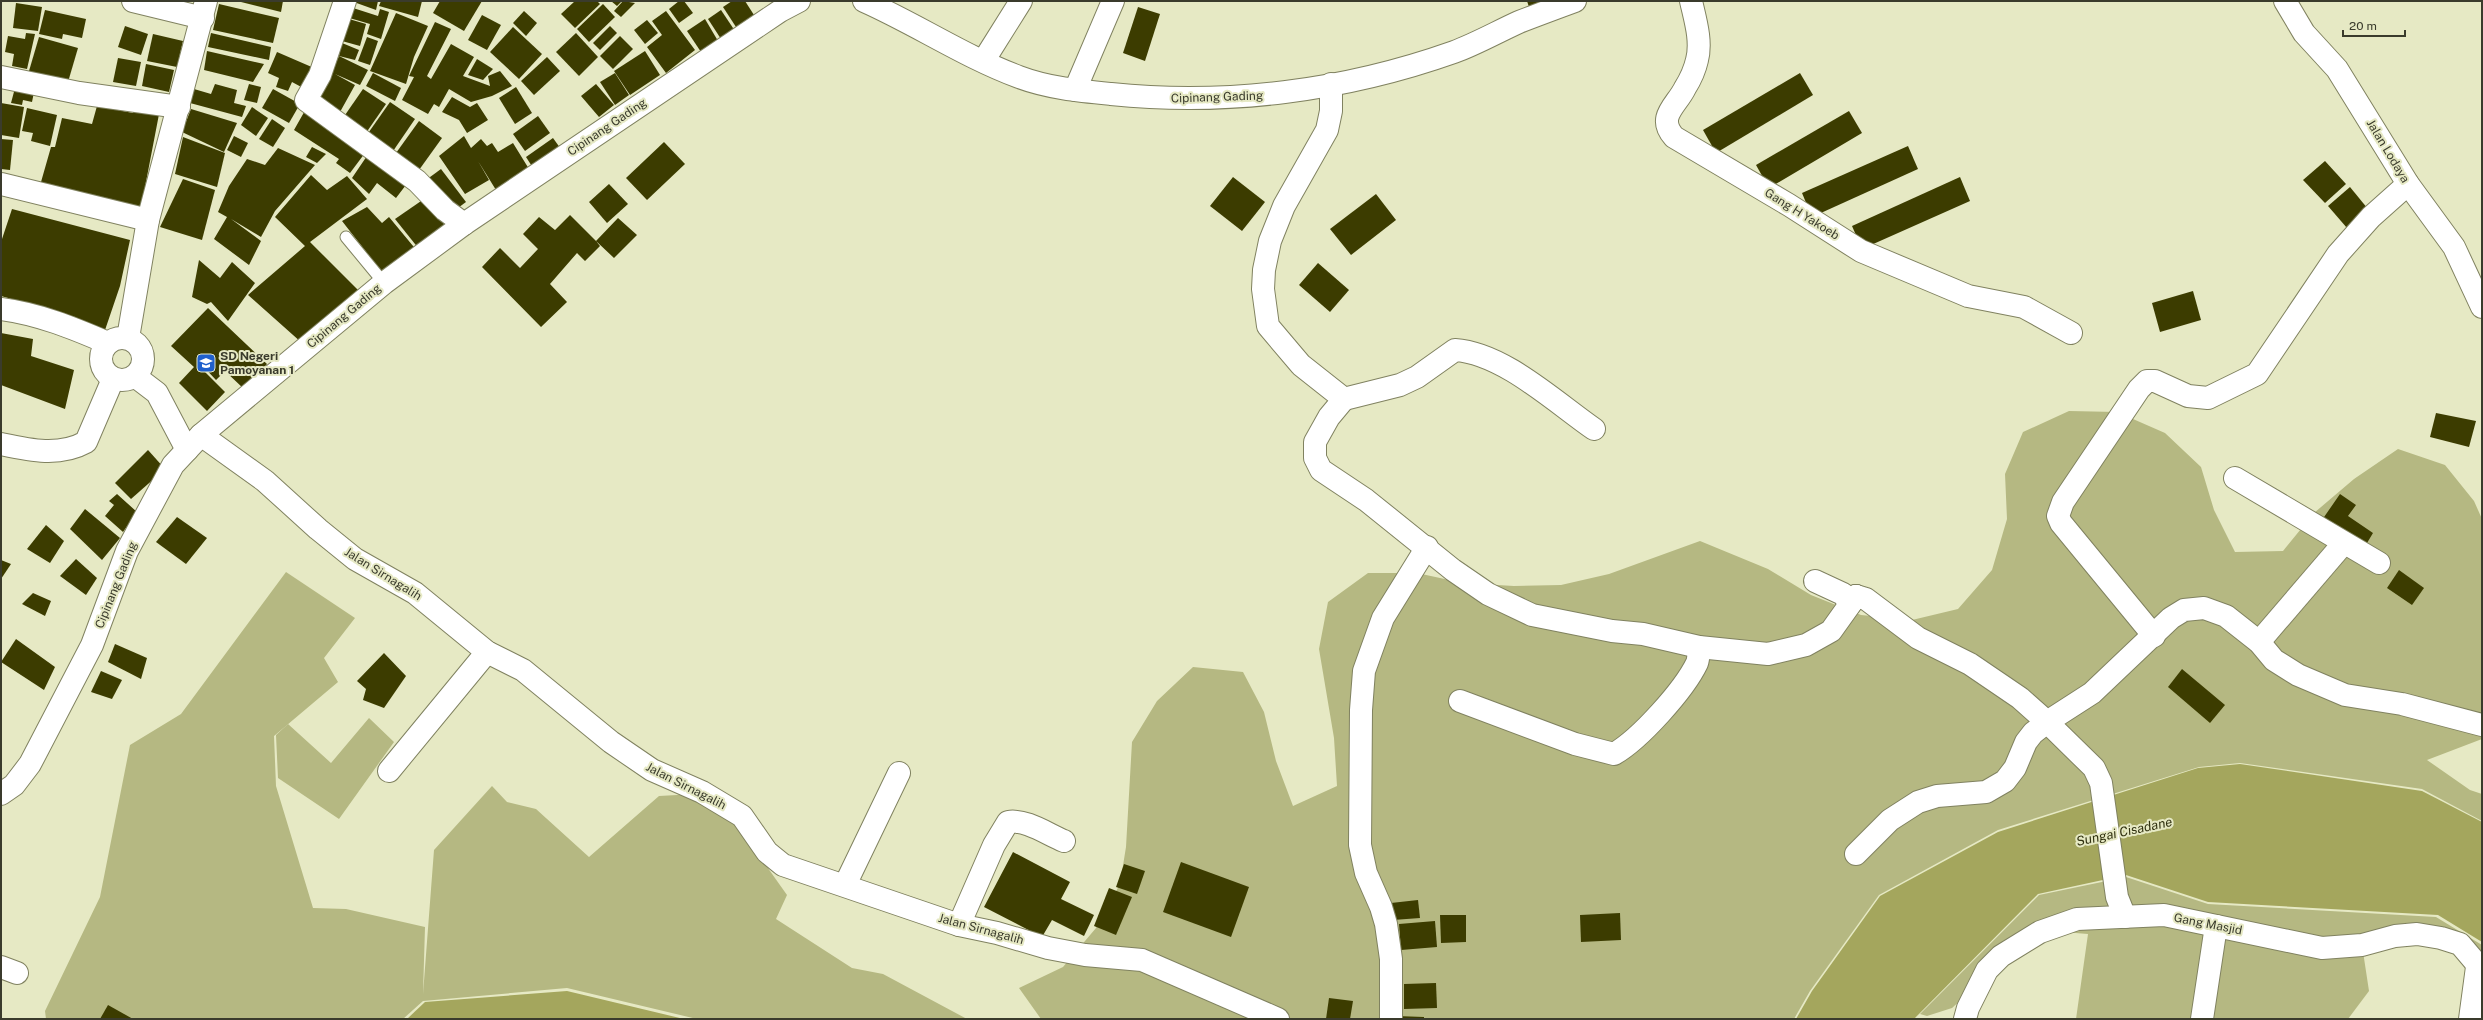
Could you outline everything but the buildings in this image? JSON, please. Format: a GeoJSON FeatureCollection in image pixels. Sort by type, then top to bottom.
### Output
{"type":"FeatureCollection","features":[{"type":"Feature","properties":{"kind":"street"},"geometry":{"type":"LineString","coordinates":[[1,309],[21,312],[65,324],[118,341],[138,344],[143,355],[142,367],[136,377],[125,381],[113,379],[106,374],[101,362],[103,350],[118,341],[148,220],[204,9],[133,1]]}},
{"type":"Feature","properties":{"kind":"street"},"geometry":{"type":"LineString","coordinates":[[344,1],[320,75],[306,100],[416,181],[445,210],[464,224]]}},
{"type":"Feature","properties":{"kind":"street","name":"Cipinang Gading"},"geometry":{"type":"LineString","coordinates":[[1,794],[14,785],[30,764],[58,714],[92,646],[127,551],[173,465],[194,443],[384,283],[464,224],[773,15],[799,1]]}},
{"type":"Feature","properties":{"kind":"street","name":"Cipinang Gading"},"geometry":{"type":"LineString","coordinates":[[864,1],[1018,77],[1075,90],[1160,98],[1209,99],[1272,95],[1331,84],[1454,52],[1519,22],[1575,1]]}},
{"type":"Feature","properties":{"kind":"street"},"geometry":{"type":"LineString","coordinates":[[984,60],[1020,1]]}},
{"type":"Feature","properties":{"kind":"street"},"geometry":{"type":"LineString","coordinates":[[1075,90],[1113,1]]}},
{"type":"Feature","properties":{"kind":"street","name":"Gang H Yakoeb"},"geometry":{"type":"LineString","coordinates":[[1691,1],[1698,38],[1698,59],[1685,89],[1672,106],[1668,117],[1667,128],[1674,137],[1790,205],[1860,252],[1968,296],[2024,307],[2071,333]]}},
{"type":"Feature","properties":{"kind":"street","name":"Jalan Lodaya"},"geometry":{"type":"LineString","coordinates":[[2285,1],[2304,33],[2336,70],[2408,184],[2454,247],[2482,307]]}},
{"type":"Feature","properties":{"kind":"street"},"geometry":{"type":"LineString","coordinates":[[1,77],[79,93],[179,107]]}},
{"type":"Feature","properties":{"kind":"street"},"geometry":{"type":"LineString","coordinates":[[1331,84],[1331,112],[1328,130],[1284,206],[1270,241],[1264,270],[1263,289],[1268,326],[1301,365],[1344,399]]}},
{"type":"Feature","properties":{"kind":"street"},"geometry":{"type":"LineString","coordinates":[[1,184],[148,220]]}},
{"type":"Feature","properties":{"kind":"street"},"geometry":{"type":"LineString","coordinates":[[2154,636],[2061,523],[2058,516],[2063,502],[2139,389],[2147,381],[2155,381],[2188,396],[2208,398],[2257,374],[2338,254],[2371,217],[2408,184]]}},
{"type":"Feature","properties":{"kind":"street"},"geometry":{"type":"LineString","coordinates":[[1594,429],[1489,358],[1470,351],[1455,350],[1417,377],[1400,385],[1344,399],[1329,417],[1315,442],[1315,458],[1321,470],[1366,500],[1427,547],[1453,570],[1488,594],[1532,615],[1612,631],[1643,634],[1699,647],[1768,654],[1806,644],[1831,631],[1856,596]]}},
{"type":"Feature","properties":{"kind":"street"},"geometry":{"type":"LineString","coordinates":[[136,377],[157,393],[194,443]]}},
{"type":"Feature","properties":{"kind":"street"},"geometry":{"type":"LineString","coordinates":[[1,444],[24,449],[55,451],[71,449],[86,442],[113,379]]}},
{"type":"Feature","properties":{"kind":"street","name":"Jalan Sirnagalih"},"geometry":{"type":"LineString","coordinates":[[194,443],[265,481],[355,559],[415,593],[487,652],[522,670],[611,742],[652,770],[702,792],[742,816],[767,852],[783,865],[959,925],[997,933],[1048,948],[1084,955],[1142,960],[1278,1019]]}},
{"type":"Feature","properties":{"kind":"street"},"geometry":{"type":"LineString","coordinates":[[2235,478],[2343,544],[2379,563]]}},
{"type":"Feature","properties":{"kind":"street"},"geometry":{"type":"LineString","coordinates":[[2259,642],[2343,544]]}},
{"type":"Feature","properties":{"kind":"street"},"geometry":{"type":"LineString","coordinates":[[1391,1019],[1391,958],[1386,924],[1381,907],[1366,873],[1360,845],[1361,710],[1364,671],[1383,618],[1427,547]]}},
{"type":"Feature","properties":{"kind":"street"},"geometry":{"type":"LineString","coordinates":[[1815,581],[1843,594],[1850,604],[1856,596]]}},
{"type":"Feature","properties":{"kind":"street"},"geometry":{"type":"LineString","coordinates":[[1856,596],[1866,599],[1918,638],[1970,664],[2020,698],[2094,768],[2101,783],[2117,897],[2125,917]]}},
{"type":"Feature","properties":{"kind":"street"},"geometry":{"type":"LineString","coordinates":[[1856,854],[1890,820],[1904,809],[1918,802],[1937,796],[1986,792],[2005,781],[2015,768],[2026,742],[2032,733],[2092,693],[2154,636],[2171,618],[2184,610],[2204,608],[2226,616],[2259,642],[2274,660],[2298,675],[2346,695],[2402,704],[2482,725]]}},
{"type":"Feature","properties":{"kind":"street"},"geometry":{"type":"LineString","coordinates":[[1460,701],[1575,744],[1614,754],[1643,730],[1685,683],[1698,661],[1699,647]]}},
{"type":"Feature","properties":{"kind":"street"},"geometry":{"type":"LineString","coordinates":[[388,771],[487,652]]}},
{"type":"Feature","properties":{"kind":"street"},"geometry":{"type":"LineString","coordinates":[[845,885],[899,773]]}},
{"type":"Feature","properties":{"kind":"street"},"geometry":{"type":"LineString","coordinates":[[959,925],[994,845],[1008,822],[1015,821],[1030,825],[1064,841]]}},
{"type":"Feature","properties":{"kind":"street","name":"Gang Masjid"},"geometry":{"type":"LineString","coordinates":[[1965,1019],[1968,1008],[1987,970],[2001,956],[2017,944],[2040,932],[2077,919],[2164,915],[2322,948],[2362,944],[2395,936],[2417,934],[2441,938],[2460,944],[2480,968]]}},
{"type":"Feature","properties":{"kind":"street"},"geometry":{"type":"LineString","coordinates":[[2202,1019],[2216,926]]}},
{"type":"Feature","properties":{"kind":"street"},"geometry":{"type":"LineString","coordinates":[[2470,1019],[2480,968]]}},
{"type":"Feature","properties":{"kind":"lane"},"geometry":{"type":"LineString","coordinates":[[346,238],[384,283]]}},
{"type":"Feature","properties":{"kind":"shaded area"},"geometry":{"type":"Polygon","coordinates":[[[2069,411],[2117,412],[2165,433],[2201,467],[2214,510],[2235,552],[2283,551],[2314,513],[2354,479],[2398,449],[2445,465],[2474,501],[2482,519],[2482,739],[2427,760],[2470,790],[2482,794],[2482,821],[2422,789],[2240,763],[2199,767],[1998,830],[1879,895],[1810,991],[1794,1019],[1041,1019],[1019,988],[1063,967],[1096,928],[1120,884],[1126,847],[1132,742],[1157,701],[1193,667],[1243,672],[1264,712],[1276,761],[1293,806],[1337,786],[1334,738],[1319,649],[1328,602],[1368,573],[1417,573],[1463,583],[1514,586],[1561,585],[1609,574],[1700,541],[1768,569],[1811,595],[1861,615],[1912,620],[1958,609],[1992,570],[2007,519],[2005,474],[2023,432],[2069,411]]]}},
{"type":"Feature","properties":{"kind":"shaded area"},"geometry":{"type":"Polygon","coordinates":[[[286,572],[355,618],[324,658],[338,682],[274,736],[276,786],[313,908],[346,909],[425,927],[423,994],[434,850],[492,786],[507,802],[536,809],[589,857],[659,796],[695,794],[728,812],[787,895],[776,919],[852,968],[883,974],[967,1019],[697,1019],[567,988],[423,1001],[403,1019],[46,1019],[45,1011],[100,897],[130,745],[181,714],[286,572]]]}},
{"type":"Feature","properties":{"kind":"shaded area"},"geometry":{"type":"Polygon","coordinates":[[[369,718],[394,742],[339,819],[278,778],[276,735],[288,724],[331,763],[369,718]]]}},
{"type":"Feature","properties":{"kind":"shaded area"},"geometry":{"type":"Polygon","coordinates":[[[2126,877],[2208,904],[2436,917],[2482,945],[2482,969],[2460,944],[2362,945],[2369,991],[2348,1019],[2076,1019],[2088,934],[2038,930],[1952,1008],[1927,1016],[1920,1014],[2039,895],[2126,877]]]}},
{"type":"Feature","properties":{"kind":"water","name":"Sungai Cisadane"},"geometry":{"type":"Polygon","coordinates":[[[2240,764],[2422,791],[2482,822],[2482,942],[2438,915],[2208,902],[2126,875],[2038,894],[1914,1019],[1796,1019],[1812,991],[1880,896],[1998,832],[2198,768],[2240,764]]]}},
{"type":"Feature","properties":{"kind":"water"},"geometry":{"type":"Polygon","coordinates":[[[567,991],[684,1019],[407,1019],[425,1002],[567,991]]]}},
{"type":"Feature","properties":{"kind":"place","name":"SD Negeri Pamoyanan 1"},"geometry":{"type":"Point","coordinates":[206,363]}}]}
